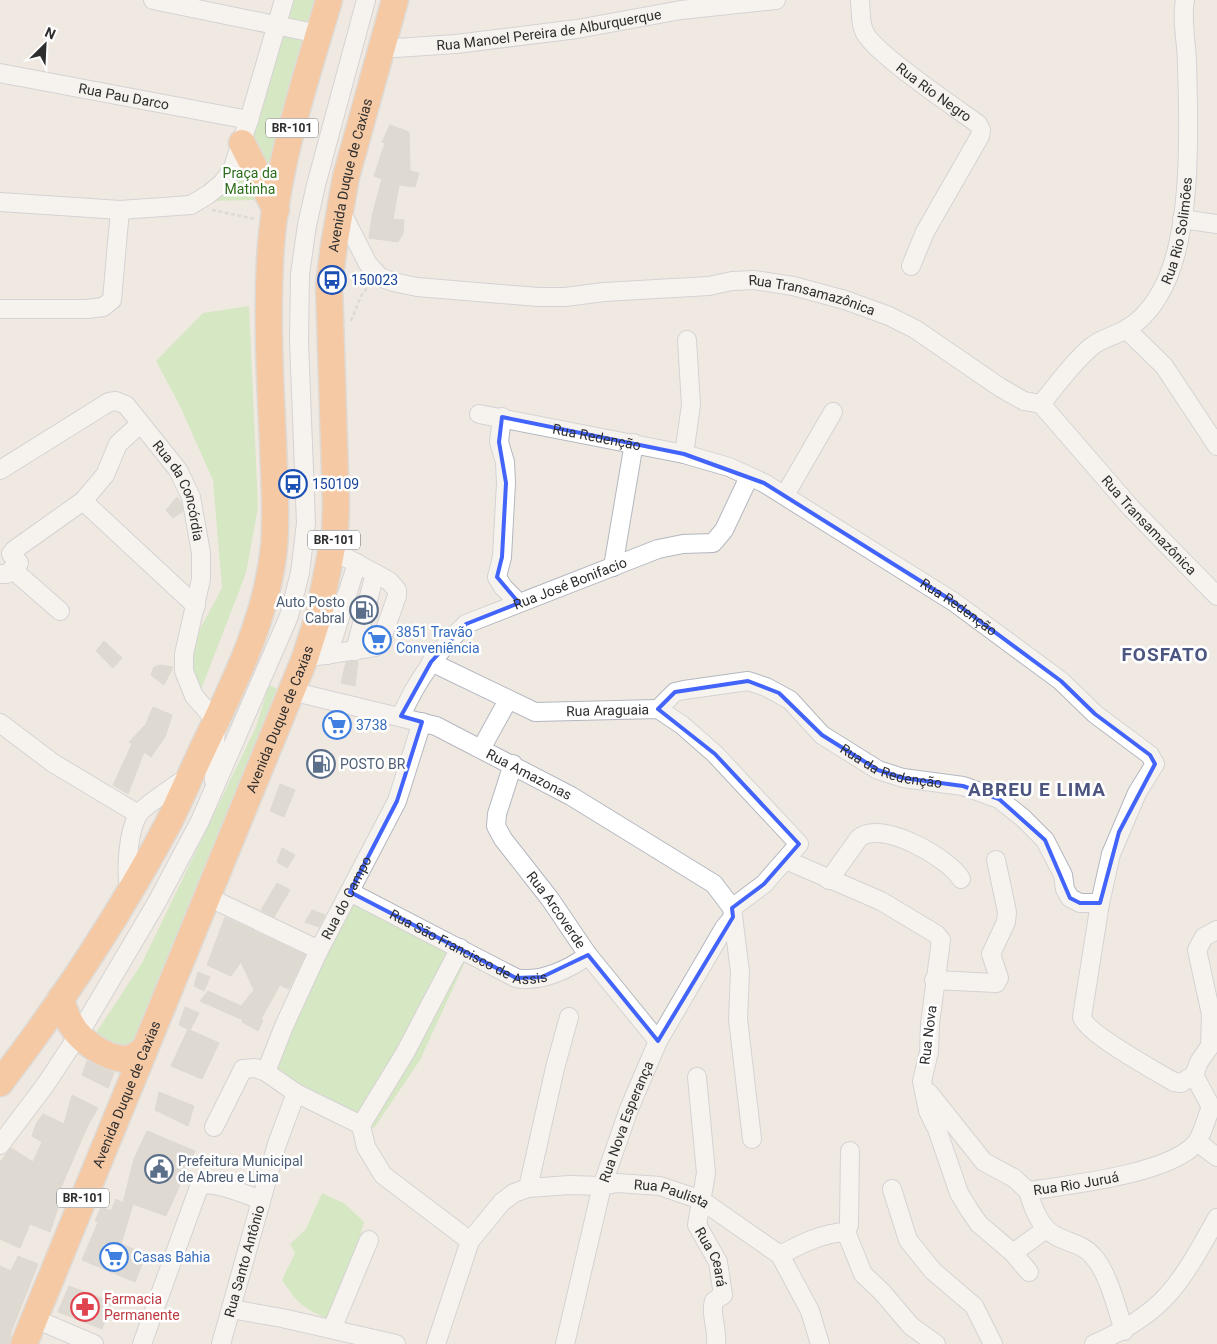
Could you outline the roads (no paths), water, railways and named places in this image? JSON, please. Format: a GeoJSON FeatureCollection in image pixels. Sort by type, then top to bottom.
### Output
{"type":"FeatureCollection","features":[{"type":"Feature","properties":{"kind":"highway","name":"BR-101"},"geometry":{"type":"LineString","coordinates":[[3,1079],[61,998],[130,891],[169,822],[216,721],[254,632],[270,572],[274,546],[276,508],[268,361],[270,259],[275,217],[288,144],[329,0]]}},
{"type":"Feature","properties":{"kind":"highway","name":"Avenida Duque de Caxias"},"geometry":{"type":"LineString","coordinates":[[24,1344],[142,1051],[291,691],[316,656],[319,614],[332,550],[336,505],[329,285],[340,209],[380,49],[395,0]]}},
{"type":"Feature","properties":{"kind":"highway"},"geometry":{"type":"LineString","coordinates":[[245,131],[275,217]]}},
{"type":"Feature","properties":{"kind":"highway"},"geometry":{"type":"LineString","coordinates":[[61,998],[71,1025],[98,1050],[125,1059],[134,1057],[142,1051]]}},
{"type":"Feature","properties":{"kind":"highway"},"geometry":{"type":"LineString","coordinates":[[0,1104],[6,1084],[3,1079]]}},
{"type":"Feature","properties":{"kind":"street"},"geometry":{"type":"LineString","coordinates":[[153,0],[319,34]]}},
{"type":"Feature","properties":{"kind":"street"},"geometry":{"type":"LineString","coordinates":[[0,202],[120,210],[191,205],[222,183],[232,170],[284,0]]}},
{"type":"Feature","properties":{"kind":"street"},"geometry":{"type":"LineString","coordinates":[[0,1145],[46,1084],[79,1034],[157,902],[214,790],[290,616],[300,573],[306,523],[299,341],[300,274],[307,225],[316,185],[366,0]]}},
{"type":"Feature","properties":{"kind":"street","name":"Rua Manoel Pereira de Alburquerque"},"geometry":{"type":"LineString","coordinates":[[380,49],[456,44],[568,30],[681,5],[776,0]]}},
{"type":"Feature","properties":{"kind":"street","name":"Rua Rio Negro"},"geometry":{"type":"LineString","coordinates":[[860,0],[863,29],[868,38],[906,71],[978,124],[981,130],[980,136],[925,232],[911,266]]}},
{"type":"Feature","properties":{"kind":"street","name":"Rua Rio Solimões"},"geometry":{"type":"LineString","coordinates":[[1041,404],[1072,366],[1092,346],[1126,329],[1140,319],[1160,295],[1172,264],[1182,219],[1187,168],[1188,109],[1185,0]]}},
{"type":"Feature","properties":{"kind":"street","name":"Rua Pau Darco"},"geometry":{"type":"LineString","coordinates":[[0,73],[245,131]]}},
{"type":"Feature","properties":{"kind":"street","name":"Rua Transamazônica"},"geometry":{"type":"LineString","coordinates":[[340,209],[368,264],[380,277],[393,282],[431,289],[538,298],[565,298],[612,291],[709,286],[732,281],[754,280],[793,286],[845,300],[890,316],[915,329],[1001,388],[1024,401],[1041,404],[1131,508],[1217,596]]}},
{"type":"Feature","properties":{"kind":"street"},"geometry":{"type":"LineString","coordinates":[[0,309],[87,309],[103,307],[109,304],[112,300],[120,210]]}},
{"type":"Feature","properties":{"kind":"street"},"geometry":{"type":"LineString","coordinates":[[1182,219],[1217,224]]}},
{"type":"Feature","properties":{"kind":"street"},"geometry":{"type":"LineString","coordinates":[[1126,329],[1164,366],[1217,446]]}},
{"type":"Feature","properties":{"kind":"street"},"geometry":{"type":"LineString","coordinates":[[684,454],[691,405],[687,340]]}},
{"type":"Feature","properties":{"kind":"street","name":"Rua da Concórdia"},"geometry":{"type":"LineString","coordinates":[[0,470],[109,402],[116,401],[126,405],[178,470],[191,497],[201,553],[201,579],[184,654],[184,671],[194,696],[216,721]]}},
{"type":"Feature","properties":{"kind":"street"},"geometry":{"type":"LineString","coordinates":[[785,495],[833,412]]}},
{"type":"Feature","properties":{"kind":"street","name":"Rua Redenção"},"geometry":{"type":"LineString","coordinates":[[479,414],[684,454],[729,467],[785,495],[954,602],[1061,681],[1095,714],[1153,758],[1155,764],[1137,793],[1119,832],[1100,903],[1082,1017],[1083,1022],[1108,1042],[1174,1082],[1181,1083],[1194,1074]]}},
{"type":"Feature","properties":{"kind":"street"},"geometry":{"type":"LineString","coordinates":[[502,417],[499,442],[505,462],[506,483],[502,557],[497,576],[503,587],[520,603]]}},
{"type":"Feature","properties":{"kind":"street"},"geometry":{"type":"LineString","coordinates":[[60,611],[6,571],[19,563],[11,554],[83,501],[105,475],[118,444],[140,424]]}},
{"type":"Feature","properties":{"kind":"street"},"geometry":{"type":"LineString","coordinates":[[613,567],[634,443]]}},
{"type":"Feature","properties":{"kind":"street","name":"Rua José Bonifacio"},"geometry":{"type":"LineString","coordinates":[[401,716],[422,675],[431,662],[466,624],[658,548],[683,544],[709,544],[716,540],[749,477]]}},
{"type":"Feature","properties":{"kind":"street"},"geometry":{"type":"LineString","coordinates":[[83,501],[196,606]]}},
{"type":"Feature","properties":{"kind":"street"},"geometry":{"type":"LineString","coordinates":[[316,656],[370,649],[378,643],[396,596],[395,586],[332,550]]}},
{"type":"Feature","properties":{"kind":"street"},"geometry":{"type":"LineString","coordinates":[[316,656],[356,563]]}},
{"type":"Feature","properties":{"kind":"street"},"geometry":{"type":"LineString","coordinates":[[355,651],[375,573]]}},
{"type":"Feature","properties":{"kind":"street","name":"Rua Araguaia"},"geometry":{"type":"LineString","coordinates":[[431,662],[535,712],[658,709],[682,725],[714,754],[799,844]]}},
{"type":"Feature","properties":{"kind":"street","name":"Rua da Redenção"},"geometry":{"type":"LineString","coordinates":[[658,709],[675,692],[717,684],[748,681],[772,690],[790,700],[822,735],[878,770],[902,778],[963,786],[999,799],[1023,818],[1045,840],[1063,874],[1065,889],[1070,898],[1080,903],[1100,903]]}},
{"type":"Feature","properties":{"kind":"street","name":"Rua Amazonas"},"geometry":{"type":"LineString","coordinates":[[291,691],[401,716],[436,726],[513,764],[571,796],[714,884],[732,912]]}},
{"type":"Feature","properties":{"kind":"street"},"geometry":{"type":"LineString","coordinates":[[481,748],[508,700]]}},
{"type":"Feature","properties":{"kind":"street"},"geometry":{"type":"LineString","coordinates":[[214,790],[216,721]]}},
{"type":"Feature","properties":{"kind":"street","name":"Rua do Campo"},"geometry":{"type":"LineString","coordinates":[[266,1072],[284,1026],[319,950],[397,801],[422,722]]}},
{"type":"Feature","properties":{"kind":"street"},"geometry":{"type":"LineString","coordinates":[[0,723],[54,763],[138,814]]}},
{"type":"Feature","properties":{"kind":"street","name":"Rua Arcoverde"},"geometry":{"type":"LineString","coordinates":[[513,764],[497,814],[496,826],[503,839],[550,899],[588,955],[658,1041]]}},
{"type":"Feature","properties":{"kind":"street"},"geometry":{"type":"LineString","coordinates":[[130,891],[126,875],[138,814],[191,774]]}},
{"type":"Feature","properties":{"kind":"street"},"geometry":{"type":"LineString","coordinates":[[831,877],[859,838],[864,833],[877,831],[896,837],[941,858],[956,870],[961,879]]}},
{"type":"Feature","properties":{"kind":"street","name":"Rua Nova Esperança"},"geometry":{"type":"LineString","coordinates":[[565,1344],[602,1186],[629,1109],[658,1041],[732,912],[764,884],[799,844]]}},
{"type":"Feature","properties":{"kind":"street","name":"Rua Nova"},"geometry":{"type":"LineString","coordinates":[[786,860],[831,877],[881,901],[938,936],[941,940],[934,980],[929,1052],[922,1082],[928,1111],[937,1129],[959,1192],[979,1224],[1013,1253],[1029,1272]]}},
{"type":"Feature","properties":{"kind":"street"},"geometry":{"type":"LineString","coordinates":[[934,980],[993,983],[999,978],[992,954],[1006,922],[1007,912],[996,860]]}},
{"type":"Feature","properties":{"kind":"street","name":"Rua São Francisco de Assis"},"geometry":{"type":"LineString","coordinates":[[350,892],[523,979],[542,976],[566,968],[588,955]]}},
{"type":"Feature","properties":{"kind":"street"},"geometry":{"type":"LineString","coordinates":[[206,896],[319,950]]}},
{"type":"Feature","properties":{"kind":"street"},"geometry":{"type":"LineString","coordinates":[[732,912],[740,972],[738,1019],[752,1139]]}},
{"type":"Feature","properties":{"kind":"street"},"geometry":{"type":"LineString","coordinates":[[1217,930],[1204,937],[1197,950],[1211,1014],[1211,1030],[1208,1050],[1202,1057],[1194,1074],[1211,1108],[1198,1142],[1217,1157]]}},
{"type":"Feature","properties":{"kind":"street"},"geometry":{"type":"LineString","coordinates":[[436,1344],[470,1240],[383,1175],[366,1147],[361,1125],[406,1053],[460,948]]}},
{"type":"Feature","properties":{"kind":"street"},"geometry":{"type":"LineString","coordinates":[[528,1188],[555,1068],[569,1017]]}},
{"type":"Feature","properties":{"kind":"street"},"geometry":{"type":"LineString","coordinates":[[214,1127],[243,1069],[255,1068],[266,1072],[296,1093],[361,1125]]}},
{"type":"Feature","properties":{"kind":"street","name":"Rua Ceará"},"geometry":{"type":"LineString","coordinates":[[698,1077],[706,1173],[697,1225],[718,1262],[723,1292],[721,1297],[713,1302],[716,1344]]}},
{"type":"Feature","properties":{"kind":"street","name":"Rua Rio Juruá"},"geometry":{"type":"LineString","coordinates":[[922,1082],[935,1103],[984,1162],[991,1168],[1014,1178],[1028,1191],[1086,1183],[1145,1169],[1169,1160],[1198,1142]]}},
{"type":"Feature","properties":{"kind":"street","name":"Rua Santo Antônio"},"geometry":{"type":"LineString","coordinates":[[221,1344],[277,1144],[296,1093]]}},
{"type":"Feature","properties":{"kind":"street"},"geometry":{"type":"LineString","coordinates":[[850,1151],[849,1225],[846,1232],[863,1274],[882,1292],[911,1326],[936,1344]]}},
{"type":"Feature","properties":{"kind":"street","name":"Rua Paulista"},"geometry":{"type":"LineString","coordinates":[[470,1240],[502,1202],[514,1193],[528,1188],[570,1185],[602,1186],[617,1183],[660,1186],[701,1200],[780,1255],[810,1311],[820,1344]]}},
{"type":"Feature","properties":{"kind":"street"},"geometry":{"type":"LineString","coordinates":[[142,1344],[199,1187],[203,1184],[214,1185],[261,1200]]}},
{"type":"Feature","properties":{"kind":"street"},"geometry":{"type":"LineString","coordinates":[[892,1189],[908,1240],[933,1271],[974,1306],[993,1344]]}},
{"type":"Feature","properties":{"kind":"street"},"geometry":{"type":"LineString","coordinates":[[1028,1191],[1036,1213],[1046,1229],[1056,1236],[1081,1246],[1096,1258],[1124,1331]]}},
{"type":"Feature","properties":{"kind":"street"},"geometry":{"type":"LineString","coordinates":[[1094,1344],[1124,1331],[1158,1307],[1177,1286],[1217,1218]]}},
{"type":"Feature","properties":{"kind":"street"},"geometry":{"type":"LineString","coordinates":[[1013,1253],[1046,1229]]}},
{"type":"Feature","properties":{"kind":"street"},"geometry":{"type":"LineString","coordinates":[[780,1255],[818,1238],[833,1233],[846,1232]]}},
{"type":"Feature","properties":{"kind":"street"},"geometry":{"type":"LineString","coordinates":[[332,1329],[369,1240]]}},
{"type":"Feature","properties":{"kind":"street"},"geometry":{"type":"LineString","coordinates":[[231,1309],[396,1344]]}},
{"type":"Feature","properties":{"kind":"street"},"geometry":{"type":"LineString","coordinates":[[33,1318],[94,1344]]}},
{"type":"Feature","properties":{"kind":"place","name":"150023"},"geometry":{"type":"Point","coordinates":[332,280]}},
{"type":"Feature","properties":{"kind":"place","name":"150109"},"geometry":{"type":"Point","coordinates":[293,484]}},
{"type":"Feature","properties":{"kind":"place","name":"Auto Posto Cabral"},"geometry":{"type":"Point","coordinates":[364,610]}},
{"type":"Feature","properties":{"kind":"place","name":"3851 Travão Conveniência"},"geometry":{"type":"Point","coordinates":[377,640]}},
{"type":"Feature","properties":{"kind":"place","name":"3738"},"geometry":{"type":"Point","coordinates":[337,725]}},
{"type":"Feature","properties":{"kind":"place","name":"POSTO BR"},"geometry":{"type":"Point","coordinates":[321,764]}},
{"type":"Feature","properties":{"kind":"place","name":"Prefeitura Municipal de Abreu e Lima"},"geometry":{"type":"Point","coordinates":[159,1169]}},
{"type":"Feature","properties":{"kind":"place","name":"Casas Bahia"},"geometry":{"type":"Point","coordinates":[114,1257]}},
{"type":"Feature","properties":{"kind":"place","name":"Farmacia Permanente"},"geometry":{"type":"Point","coordinates":[85,1307]}},
{"type":"Feature","properties":{"kind":"district","name":"FOSFATO"},"geometry":{"type":"Point","coordinates":[1165,654]}},
{"type":"Feature","properties":{"kind":"district","name":"ABREU E LIMA"},"geometry":{"type":"Point","coordinates":[1037,789]}},
{"type":"Feature","properties":{"kind":"park label","name":"Praça da Matinha"},"geometry":{"type":"Point","coordinates":[250,182]}}]}
